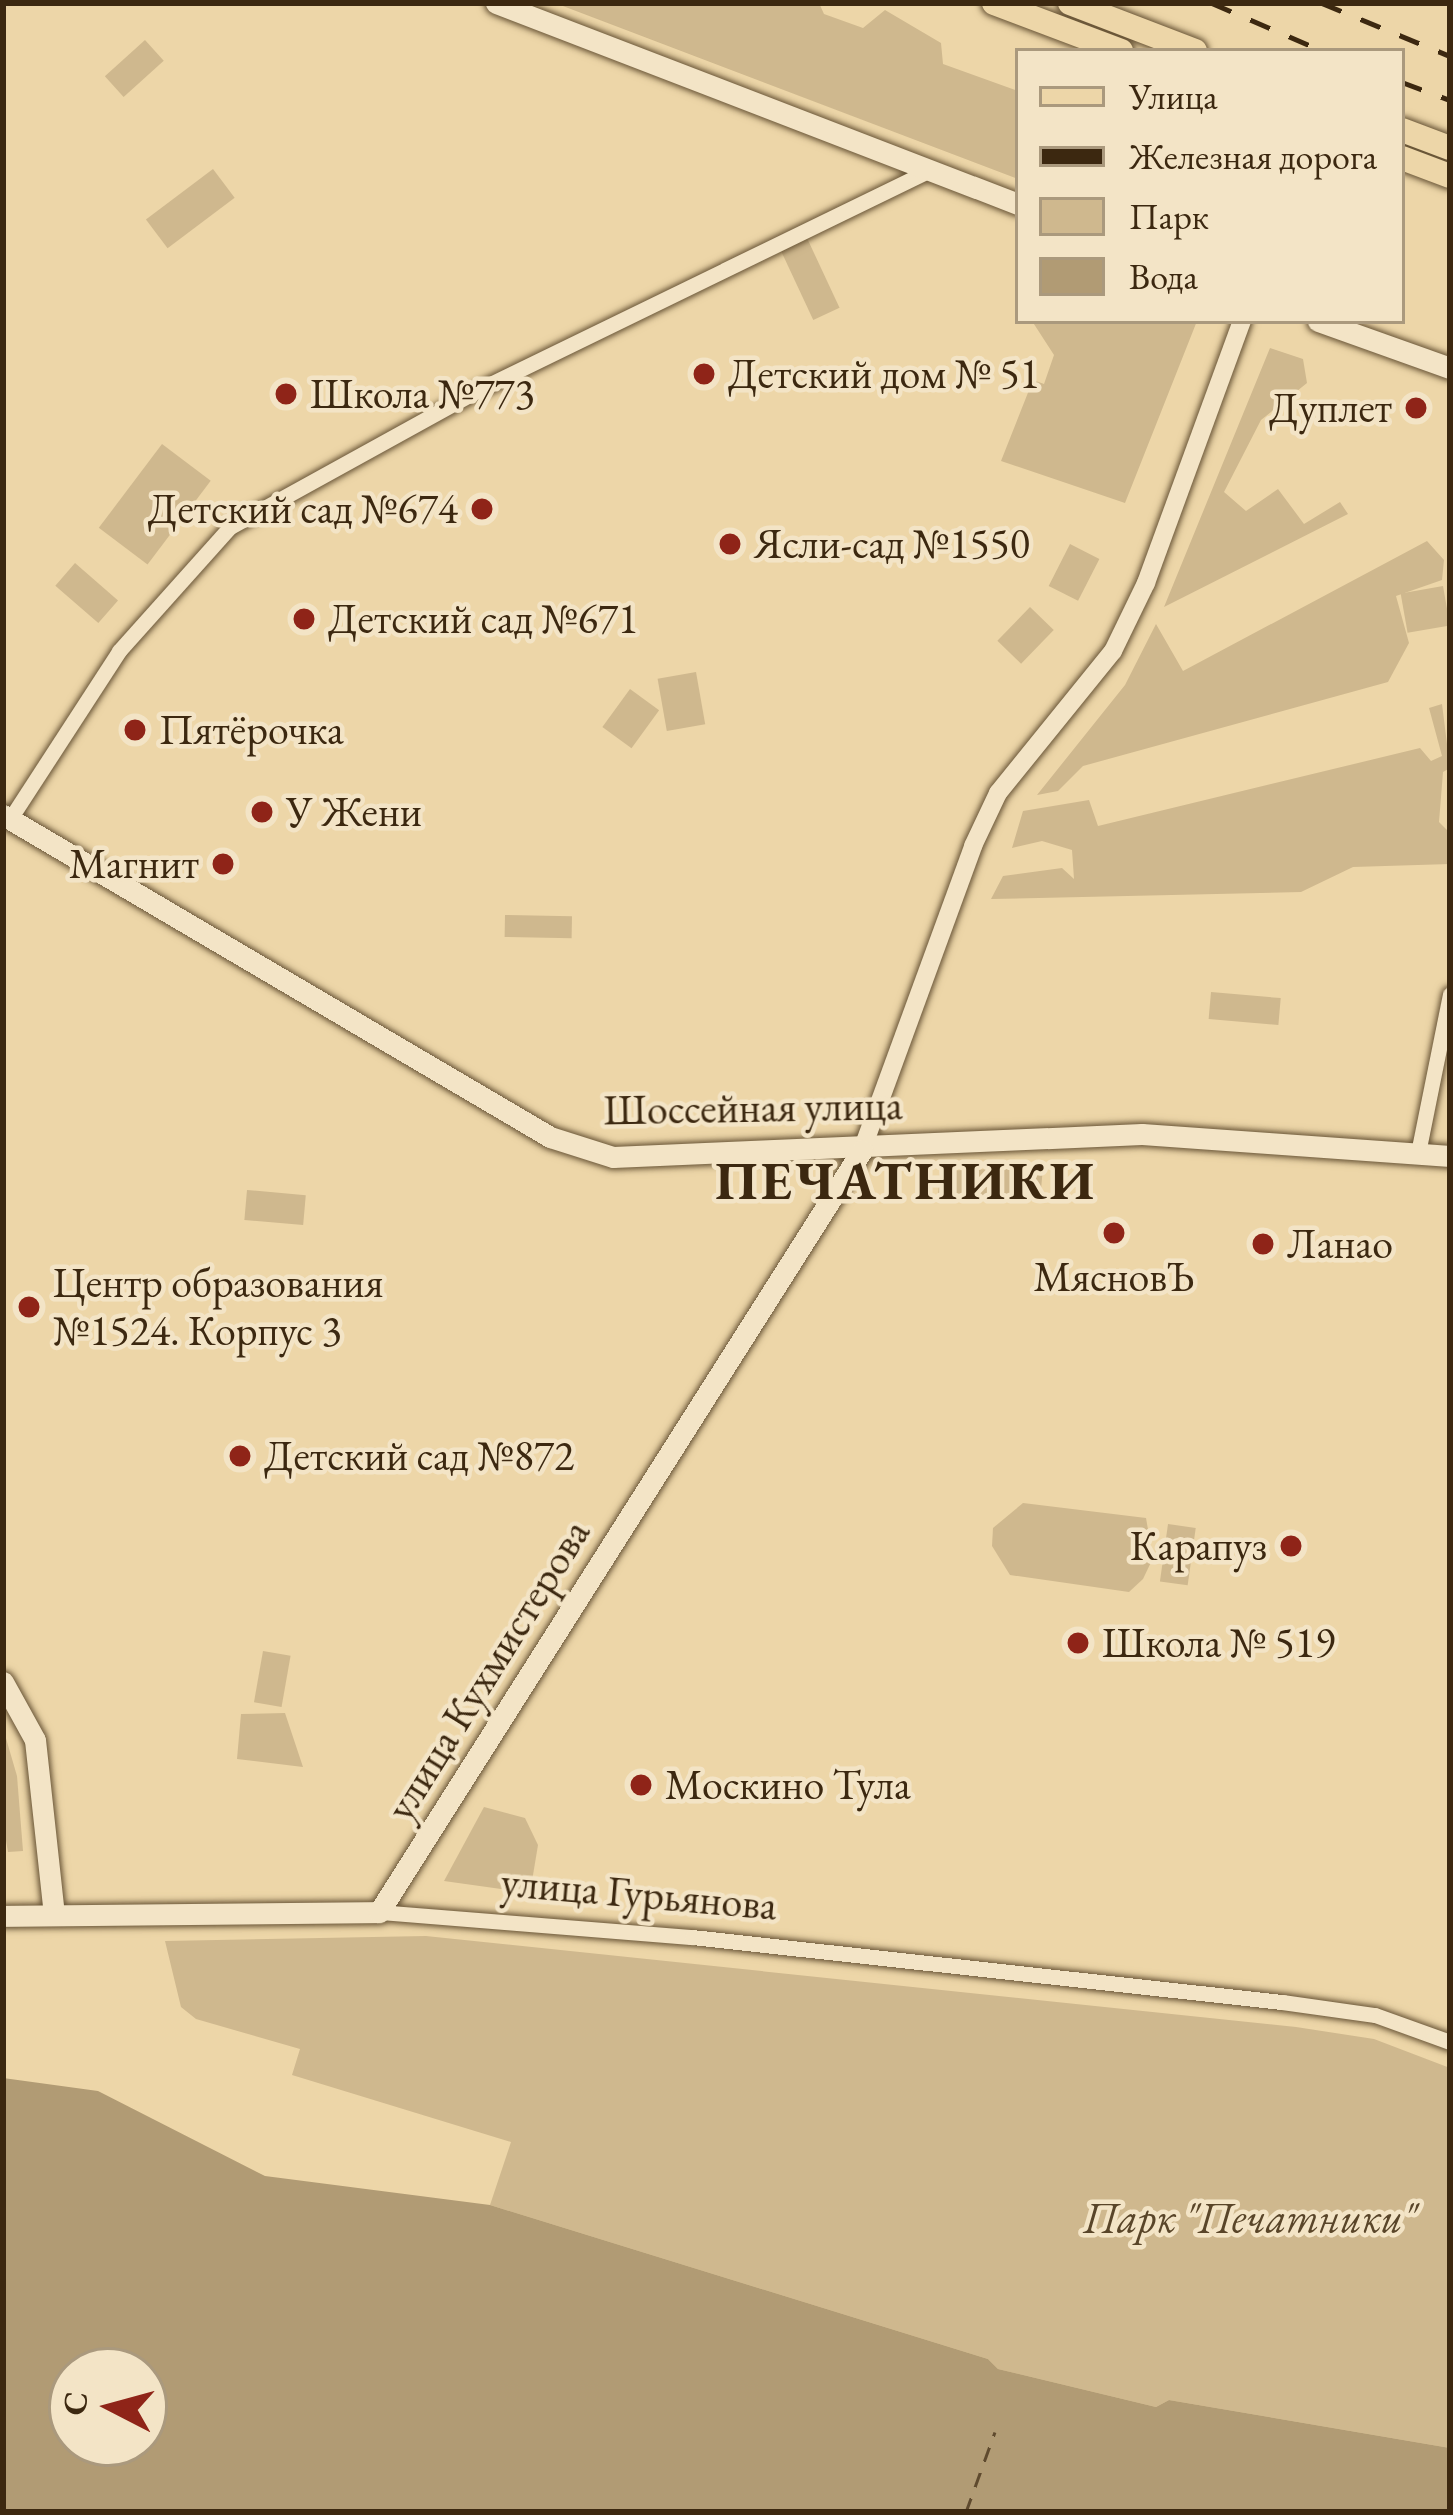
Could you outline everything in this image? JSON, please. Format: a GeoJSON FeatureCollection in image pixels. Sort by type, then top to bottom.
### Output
{"type":"FeatureCollection","features":[{"type":"Feature","properties":{"kind":"main road"},"geometry":{"type":"LineString","coordinates":[[496,3],[1015,203]]}},
{"type":"Feature","properties":{"kind":"main road"},"geometry":{"type":"LineString","coordinates":[[994,3],[1112,48]]}},
{"type":"Feature","properties":{"kind":"main road"},"geometry":{"type":"LineString","coordinates":[[1070,3],[1188,48]]}},
{"type":"Feature","properties":{"kind":"main road"},"geometry":{"type":"LineString","coordinates":[[1405,131],[1450,148]]}},
{"type":"Feature","properties":{"kind":"main road"},"geometry":{"type":"LineString","coordinates":[[1405,159],[1450,176]]}},
{"type":"Feature","properties":{"kind":"main road"},"geometry":{"type":"LineString","coordinates":[[1326,324],[1450,368]]}},
{"type":"Feature","properties":{"kind":"main road","name":"Шоссейная улица"},"geometry":{"type":"LineString","coordinates":[[6,817],[550,1137],[613,1157],[862,1150],[1142,1134],[1450,1156]]}},
{"type":"Feature","properties":{"kind":"main road","name":"улица Кухмистерова"},"geometry":{"type":"LineString","coordinates":[[379,1912],[862,1150]]}},
{"type":"Feature","properties":{"kind":"main road"},"geometry":{"type":"LineString","coordinates":[[3,1682],[35,1740],[54,1914]]}},
{"type":"Feature","properties":{"kind":"main road","name":"улица Гурьянова"},"geometry":{"type":"LineString","coordinates":[[3,1916],[379,1912]]}},
{"type":"Feature","properties":{"kind":"street"},"geometry":{"type":"LineString","coordinates":[[6,817],[118,651],[230,527],[476,392],[930,170]]}},
{"type":"Feature","properties":{"kind":"street","name":"улица Кухмистерова"},"geometry":{"type":"LineString","coordinates":[[862,1150],[973,846],[998,793],[1113,651],[1147,583],[1241,324]]}},
{"type":"Feature","properties":{"kind":"street"},"geometry":{"type":"LineString","coordinates":[[1418,1153],[1450,994]]}},
{"type":"Feature","properties":{"kind":"street","name":"улица Гурьянова"},"geometry":{"type":"LineString","coordinates":[[379,1912],[1282,2002],[1375,2015],[1450,2042]]}},
{"type":"Feature","properties":{"kind":"green space"},"geometry":{"type":"Polygon","coordinates":[[[555,3],[819,3],[824,14],[863,28],[885,10],[941,43],[943,64],[1015,90],[1015,178],[555,3]]]}},
{"type":"Feature","properties":{"kind":"green space"},"geometry":{"type":"Polygon","coordinates":[[[145,40],[164,61],[124,97],[105,76],[145,40]]]}},
{"type":"Feature","properties":{"kind":"green space"},"geometry":{"type":"Polygon","coordinates":[[[213,169],[235,198],[168,248],[146,220],[213,169]]]}},
{"type":"Feature","properties":{"kind":"green space"},"geometry":{"type":"Polygon","coordinates":[[[807,238],[840,308],[813,320],[781,250],[807,238]]]}},
{"type":"Feature","properties":{"kind":"green space"},"geometry":{"type":"Polygon","coordinates":[[[1034,324],[1196,324],[1125,503],[1001,461],[1033,380],[1044,384],[1054,355],[1034,324]]]}},
{"type":"Feature","properties":{"kind":"green space"},"geometry":{"type":"Polygon","coordinates":[[[1270,348],[1303,359],[1307,383],[1261,420],[1224,492],[1246,511],[1278,489],[1304,524],[1340,502],[1348,514],[1164,607],[1270,348]]]}},
{"type":"Feature","properties":{"kind":"green space"},"geometry":{"type":"Polygon","coordinates":[[[162,444],[211,481],[148,565],[99,528],[162,444]]]}},
{"type":"Feature","properties":{"kind":"green space"},"geometry":{"type":"Polygon","coordinates":[[[1427,541],[1444,560],[1442,580],[1396,596],[1409,643],[1388,682],[1083,766],[1058,791],[1037,795],[1125,685],[1156,624],[1183,671],[1427,541]]]}},
{"type":"Feature","properties":{"kind":"green space"},"geometry":{"type":"Polygon","coordinates":[[[1070,544],[1099,559],[1078,601],[1049,586],[1070,544]]]}},
{"type":"Feature","properties":{"kind":"green space"},"geometry":{"type":"Polygon","coordinates":[[[75,563],[118,600],[98,623],[55,586],[75,563]]]}},
{"type":"Feature","properties":{"kind":"green space"},"geometry":{"type":"Polygon","coordinates":[[[1443,586],[1450,625],[1408,633],[1401,593],[1443,586]]]}},
{"type":"Feature","properties":{"kind":"green space"},"geometry":{"type":"Polygon","coordinates":[[[1030,607],[1054,630],[1021,664],[997,641],[1030,607]]]}},
{"type":"Feature","properties":{"kind":"green space"},"geometry":{"type":"Polygon","coordinates":[[[696,672],[705,724],[667,731],[658,679],[696,672]]]}},
{"type":"Feature","properties":{"kind":"green space"},"geometry":{"type":"Polygon","coordinates":[[[630,689],[659,710],[631,748],[602,727],[630,689]]]}},
{"type":"Feature","properties":{"kind":"green space"},"geometry":{"type":"Polygon","coordinates":[[[1442,704],[1450,768],[1443,772],[1439,822],[1450,833],[1450,864],[1353,867],[1301,892],[991,899],[1003,876],[1062,868],[1074,879],[1072,850],[1042,841],[1012,848],[1023,811],[1089,800],[1098,826],[1420,748],[1431,761],[1442,756],[1429,708],[1442,704]]]}},
{"type":"Feature","properties":{"kind":"green space"},"geometry":{"type":"Polygon","coordinates":[[[505,915],[572,916],[572,938],[505,937],[505,915]]]}},
{"type":"Feature","properties":{"kind":"green space"},"geometry":{"type":"Polygon","coordinates":[[[1211,992],[1281,998],[1278,1025],[1209,1019],[1211,992]]]}},
{"type":"Feature","properties":{"kind":"green space"},"geometry":{"type":"Polygon","coordinates":[[[1043,1167],[1040,1201],[938,1196],[940,1171],[1043,1167]]]}},
{"type":"Feature","properties":{"kind":"green space"},"geometry":{"type":"Polygon","coordinates":[[[247,1190],[306,1195],[303,1225],[244,1220],[247,1190]]]}},
{"type":"Feature","properties":{"kind":"green space"},"geometry":{"type":"Polygon","coordinates":[[[1023,1503],[1146,1518],[1153,1558],[1143,1579],[1129,1592],[1010,1575],[992,1546],[993,1528],[1023,1503]]]}},
{"type":"Feature","properties":{"kind":"green space"},"geometry":{"type":"Polygon","coordinates":[[[1168,1524],[1196,1528],[1188,1585],[1160,1581],[1168,1524]]]}},
{"type":"Feature","properties":{"kind":"green space"},"geometry":{"type":"Polygon","coordinates":[[[263,1651],[291,1656],[282,1707],[254,1702],[263,1651]]]}},
{"type":"Feature","properties":{"kind":"green space"},"geometry":{"type":"Polygon","coordinates":[[[285,1713],[303,1767],[237,1759],[241,1714],[285,1713]]]}},
{"type":"Feature","properties":{"kind":"green space"},"geometry":{"type":"Polygon","coordinates":[[[3,1728],[17,1776],[23,1851],[8,1852],[3,1823],[3,1728]]]}},
{"type":"Feature","properties":{"kind":"green space"},"geometry":{"type":"Polygon","coordinates":[[[484,1807],[525,1818],[538,1845],[530,1893],[444,1881],[484,1807]]]}},
{"type":"Feature","properties":{"kind":"green space","name":"Парк \"Печатники\""},"geometry":{"type":"Polygon","coordinates":[[[426,1936],[1296,2027],[1374,2039],[1450,2068],[1450,2448],[1169,2400],[1156,2407],[998,2369],[988,2359],[490,2205],[511,2142],[292,2075],[300,2049],[196,2019],[181,2007],[165,1941],[426,1936]]]}},
{"type":"Feature","properties":{"kind":"water"},"geometry":{"type":"Polygon","coordinates":[[[3,2078],[98,2091],[265,2176],[490,2205],[988,2359],[998,2369],[1156,2407],[1169,2400],[1450,2448],[1450,2512],[3,2512],[3,2078]]]}},
{"type":"Feature","properties":{"kind":"ferry route"},"geometry":{"type":"LineString","coordinates":[[966,2512],[995,2432]]}},
{"type":"Feature","properties":{"kind":"railway"},"geometry":{"type":"LineString","coordinates":[[1212,3],[1316,48]]}},
{"type":"Feature","properties":{"kind":"railway"},"geometry":{"type":"LineString","coordinates":[[1322,3],[1450,56]]}},
{"type":"Feature","properties":{"kind":"railway"},"geometry":{"type":"LineString","coordinates":[[1405,83],[1450,100]]}},
{"type":"Feature","properties":{"kind":"place","name":"Детский дом № 51"},"geometry":{"type":"Point","coordinates":[704,374]}},
{"type":"Feature","properties":{"kind":"place","name":"Школа №773"},"geometry":{"type":"Point","coordinates":[286,394]}},
{"type":"Feature","properties":{"kind":"place","name":"Дуплет"},"geometry":{"type":"Point","coordinates":[1416,408]}},
{"type":"Feature","properties":{"kind":"place","name":"Детский сад №674"},"geometry":{"type":"Point","coordinates":[482,509]}},
{"type":"Feature","properties":{"kind":"place","name":"Ясли-сад №1550"},"geometry":{"type":"Point","coordinates":[730,544]}},
{"type":"Feature","properties":{"kind":"place","name":"Детский сад №671"},"geometry":{"type":"Point","coordinates":[304,619]}},
{"type":"Feature","properties":{"kind":"place","name":"Пятёрочка"},"geometry":{"type":"Point","coordinates":[135,730]}},
{"type":"Feature","properties":{"kind":"place","name":"У Жени"},"geometry":{"type":"Point","coordinates":[262,812]}},
{"type":"Feature","properties":{"kind":"place","name":"Магнит"},"geometry":{"type":"Point","coordinates":[223,864]}},
{"type":"Feature","properties":{"kind":"place","name":"МясновЪ"},"geometry":{"type":"Point","coordinates":[1114,1233]}},
{"type":"Feature","properties":{"kind":"place","name":"Ланао"},"geometry":{"type":"Point","coordinates":[1263,1244]}},
{"type":"Feature","properties":{"kind":"place","name":"Центр образования №1524. Корпус 3"},"geometry":{"type":"Point","coordinates":[29,1307]}},
{"type":"Feature","properties":{"kind":"place","name":"Детский сад №872"},"geometry":{"type":"Point","coordinates":[240,1456]}},
{"type":"Feature","properties":{"kind":"place","name":"Карапуз"},"geometry":{"type":"Point","coordinates":[1291,1546]}},
{"type":"Feature","properties":{"kind":"place","name":"Школа № 519"},"geometry":{"type":"Point","coordinates":[1078,1643]}},
{"type":"Feature","properties":{"kind":"place","name":"Москино Тула"},"geometry":{"type":"Point","coordinates":[641,1785]}},
{"type":"Feature","properties":{"kind":"district","name":"ПЕЧАТНИКИ"},"geometry":{"type":"Point","coordinates":[906,1180]}}]}
